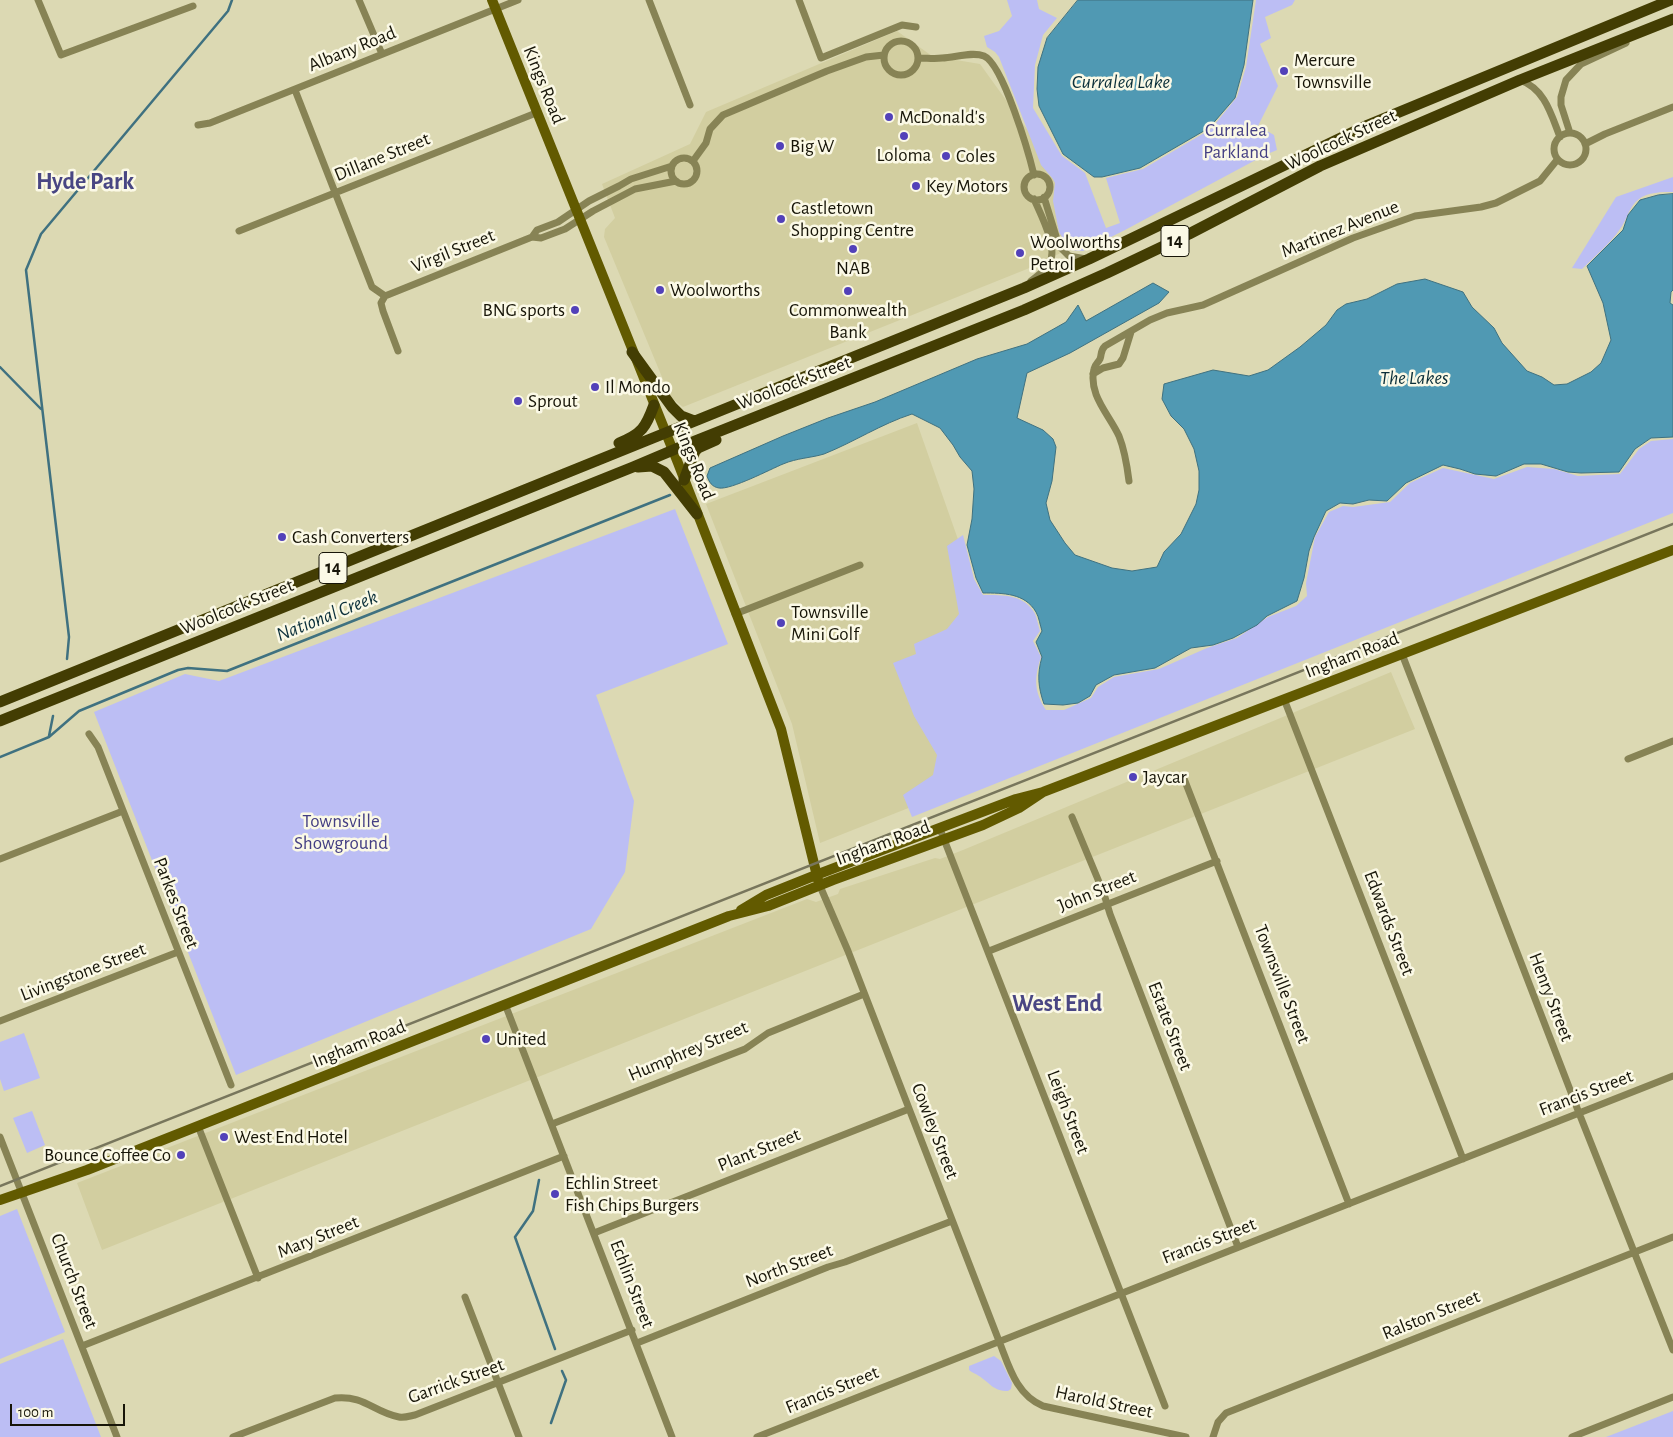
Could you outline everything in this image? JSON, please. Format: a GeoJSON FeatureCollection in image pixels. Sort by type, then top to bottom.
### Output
{"type":"FeatureCollection","features":[{"type":"Feature","properties":{"kind":"main road","name":"Woolcock Street"},"geometry":{"type":"LineString","coordinates":[[0,702],[317,575],[458,515],[1024,288],[1089,259],[1368,125],[1671,0]]}},
{"type":"Feature","properties":{"kind":"main road","name":"Kings Road"},"geometry":{"type":"LineString","coordinates":[[494,4],[781,729],[820,886]]}},
{"type":"Feature","properties":{"kind":"main road","name":"Woolcock Street"},"geometry":{"type":"LineString","coordinates":[[0,721],[1041,303],[1188,234],[1320,166],[1520,80],[1673,20]]}},
{"type":"Feature","properties":{"kind":"main road"},"geometry":{"type":"LineString","coordinates":[[632,352],[672,407],[681,416],[694,421]]}},
{"type":"Feature","properties":{"kind":"main road"},"geometry":{"type":"LineString","coordinates":[[458,515],[505,489],[631,438],[646,425],[654,405]]}},
{"type":"Feature","properties":{"kind":"main road"},"geometry":{"type":"LineString","coordinates":[[684,480],[689,462],[698,448],[733,433],[778,407]]}},
{"type":"Feature","properties":{"kind":"main road"},"geometry":{"type":"LineString","coordinates":[[633,467],[652,466],[664,472],[697,514]]}},
{"type":"Feature","properties":{"kind":"main road","name":"Ingham Road"},"geometry":{"type":"LineString","coordinates":[[730,916],[766,895],[816,875],[1016,799],[1043,792],[1673,550]]}},
{"type":"Feature","properties":{"kind":"main road","name":"Ingham Road"},"geometry":{"type":"LineString","coordinates":[[0,1200],[87,1170],[730,916],[768,906],[944,840],[997,819],[1019,808],[1043,792]]}},
{"type":"Feature","properties":{"kind":"street"},"geometry":{"type":"LineString","coordinates":[[38,0],[61,55],[193,6]]}},
{"type":"Feature","properties":{"kind":"street"},"geometry":{"type":"LineString","coordinates":[[359,0],[382,54]]}},
{"type":"Feature","properties":{"kind":"street","name":"Albany Road"},"geometry":{"type":"LineString","coordinates":[[198,124],[210,123],[295,90],[494,4],[518,0]]}},
{"type":"Feature","properties":{"kind":"street"},"geometry":{"type":"LineString","coordinates":[[649,0],[690,105]]}},
{"type":"Feature","properties":{"kind":"street"},"geometry":{"type":"LineString","coordinates":[[802,1],[821,58],[902,25],[916,27]]}},
{"type":"Feature","properties":{"kind":"street"},"geometry":{"type":"LineString","coordinates":[[1570,133],[1561,105],[1561,97],[1566,80],[1581,64],[1614,49],[1647,30]]}},
{"type":"Feature","properties":{"kind":"street"},"geometry":{"type":"LineString","coordinates":[[902,41],[914,46],[919,58],[916,68],[912,72],[905,76],[899,76],[889,71],[885,66],[884,55],[889,46],[894,42],[902,41]]}},
{"type":"Feature","properties":{"kind":"street"},"geometry":{"type":"LineString","coordinates":[[693,161],[706,144],[710,130],[723,115],[827,71],[866,57],[884,55]]}},
{"type":"Feature","properties":{"kind":"street"},"geometry":{"type":"LineString","coordinates":[[919,58],[984,56],[997,70],[1028,147],[1034,175]]}},
{"type":"Feature","properties":{"kind":"street"},"geometry":{"type":"LineString","coordinates":[[1520,80],[1537,89],[1542,96],[1560,136]]}},
{"type":"Feature","properties":{"kind":"street"},"geometry":{"type":"LineString","coordinates":[[295,90],[372,287],[385,296],[381,303],[398,351]]}},
{"type":"Feature","properties":{"kind":"street"},"geometry":{"type":"LineString","coordinates":[[1585,144],[1673,107]]}},
{"type":"Feature","properties":{"kind":"street","name":"Dillane Street"},"geometry":{"type":"LineString","coordinates":[[239,231],[536,113]]}},
{"type":"Feature","properties":{"kind":"street"},"geometry":{"type":"LineString","coordinates":[[1570,133],[1580,137],[1585,144],[1585,154],[1579,163],[1567,165],[1558,160],[1554,149],[1556,141],[1560,136],[1570,133]]}},
{"type":"Feature","properties":{"kind":"street"},"geometry":{"type":"LineString","coordinates":[[681,158],[693,161],[697,169],[695,177],[688,183],[684,184],[676,181],[635,189],[577,215],[589,201],[631,179],[672,166],[681,158]]}},
{"type":"Feature","properties":{"kind":"street","name":"Martinez Avenue"},"geometry":{"type":"LineString","coordinates":[[1108,344],[1150,320],[1168,313],[1203,305],[1353,238],[1415,216],[1481,207],[1496,203],[1540,181],[1558,160]]}},
{"type":"Feature","properties":{"kind":"street"},"geometry":{"type":"LineString","coordinates":[[672,166],[671,170],[676,181]]}},
{"type":"Feature","properties":{"kind":"street"},"geometry":{"type":"LineString","coordinates":[[1024,288],[1045,269],[1050,263],[1052,256],[1050,240],[1034,199],[1026,194],[1024,186],[1027,179],[1034,175],[1042,175],[1048,182],[1049,190],[1044,197],[1034,199]]}},
{"type":"Feature","properties":{"kind":"street"},"geometry":{"type":"LineString","coordinates":[[1044,197],[1059,246],[1068,256],[1089,259]]}},
{"type":"Feature","properties":{"kind":"street","name":"Virgil Street"},"geometry":{"type":"LineString","coordinates":[[385,296],[532,237],[541,238],[565,229],[577,215]]}},
{"type":"Feature","properties":{"kind":"street"},"geometry":{"type":"LineString","coordinates":[[1093,374],[1108,366],[1112,367],[1119,364],[1123,358],[1131,332]]}},
{"type":"Feature","properties":{"kind":"street"},"geometry":{"type":"LineString","coordinates":[[1123,354],[1122,350],[1116,345],[1108,344],[1102,348],[1100,359],[1096,363],[1093,380],[1095,391],[1104,412],[1118,434],[1124,450],[1129,481]]}},
{"type":"Feature","properties":{"kind":"street"},"geometry":{"type":"LineString","coordinates":[[1100,359],[1108,366]]}},
{"type":"Feature","properties":{"kind":"street"},"geometry":{"type":"LineString","coordinates":[[735,614],[860,565]]}},
{"type":"Feature","properties":{"kind":"street","name":"Henry Street"},"geometry":{"type":"LineString","coordinates":[[1402,654],[1673,1350]]}},
{"type":"Feature","properties":{"kind":"street","name":"Edwards Street"},"geometry":{"type":"LineString","coordinates":[[1284,699],[1463,1159]]}},
{"type":"Feature","properties":{"kind":"street","name":"Parkes Street"},"geometry":{"type":"LineString","coordinates":[[89,734],[98,747],[231,1085]]}},
{"type":"Feature","properties":{"kind":"street"},"geometry":{"type":"LineString","coordinates":[[1628,758],[1673,741]]}},
{"type":"Feature","properties":{"kind":"street","name":"Townsville Street"},"geometry":{"type":"LineString","coordinates":[[1184,776],[1349,1204]]}},
{"type":"Feature","properties":{"kind":"street"},"geometry":{"type":"LineString","coordinates":[[0,859],[123,811]]}},
{"type":"Feature","properties":{"kind":"street","name":"Estate Street"},"geometry":{"type":"LineString","coordinates":[[1072,817],[1104,894],[1238,1247]]}},
{"type":"Feature","properties":{"kind":"street","name":"Leigh Street"},"geometry":{"type":"LineString","coordinates":[[940,829],[1165,1406]]}},
{"type":"Feature","properties":{"kind":"street","name":"John Street"},"geometry":{"type":"LineString","coordinates":[[989,951],[1217,861]]}},
{"type":"Feature","properties":{"kind":"street","name":"Cowley Street"},"geometry":{"type":"LineString","coordinates":[[820,886],[999,1341],[1020,1388]]}},
{"type":"Feature","properties":{"kind":"street","name":"Livingstone Street"},"geometry":{"type":"LineString","coordinates":[[0,1021],[178,952]]}},
{"type":"Feature","properties":{"kind":"street","name":"Humphrey Street"},"geometry":{"type":"LineString","coordinates":[[552,1124],[745,1048],[768,1033],[864,994]]}},
{"type":"Feature","properties":{"kind":"street","name":"Echlin Street"},"geometry":{"type":"LineString","coordinates":[[505,1004],[672,1437]]}},
{"type":"Feature","properties":{"kind":"street","name":"Francis Street"},"geometry":{"type":"LineString","coordinates":[[757,1437],[1673,1076]]}},
{"type":"Feature","properties":{"kind":"street","name":"Plant Street"},"geometry":{"type":"LineString","coordinates":[[594,1234],[908,1109]]}},
{"type":"Feature","properties":{"kind":"street"},"geometry":{"type":"LineString","coordinates":[[198,1126],[258,1278]]}},
{"type":"Feature","properties":{"kind":"street","name":"Church Street"},"geometry":{"type":"LineString","coordinates":[[0,1137],[117,1437]]}},
{"type":"Feature","properties":{"kind":"street","name":"Mary Street"},"geometry":{"type":"LineString","coordinates":[[82,1346],[564,1156]]}},
{"type":"Feature","properties":{"kind":"street","name":"North Street"},"geometry":{"type":"LineString","coordinates":[[637,1343],[828,1267],[952,1221]]}},
{"type":"Feature","properties":{"kind":"street","name":"Ralston Street"},"geometry":{"type":"LineString","coordinates":[[1213,1437],[1218,1422],[1226,1412],[1673,1237]]}},
{"type":"Feature","properties":{"kind":"street"},"geometry":{"type":"LineString","coordinates":[[465,1297],[520,1437]]}},
{"type":"Feature","properties":{"kind":"street","name":"Garrick Street"},"geometry":{"type":"LineString","coordinates":[[233,1437],[335,1398],[348,1397],[361,1400],[389,1414],[402,1417],[415,1416],[632,1330]]}},
{"type":"Feature","properties":{"kind":"street","name":"Harold Street"},"geometry":{"type":"LineString","coordinates":[[1020,1388],[1036,1403],[1043,1406],[1184,1437]]}},
{"type":"Feature","properties":{"kind":"street"},"geometry":{"type":"LineString","coordinates":[[1572,1437],[1673,1397]]}},
{"type":"Feature","properties":{"kind":"shaded area"},"geometry":{"type":"Polygon","coordinates":[[[897,31],[932,56],[980,64],[1063,179],[1086,241],[1027,269],[683,407],[669,394],[604,237],[605,229],[615,218],[602,184],[690,144],[706,112],[897,31]]]}},
{"type":"Feature","properties":{"kind":"shaded area"},"geometry":{"type":"Polygon","coordinates":[[[917,423],[1035,758],[820,843],[792,724],[706,504],[917,423]]]}},
{"type":"Feature","properties":{"kind":"shaded area"},"geometry":{"type":"Polygon","coordinates":[[[1391,672],[1415,729],[102,1250],[77,1183],[807,899],[816,902],[838,894],[840,889],[935,858],[940,859],[1391,672]]]}},
{"type":"Feature","properties":{"kind":"green space","name":"Curralea Parkland"},"geometry":{"type":"Polygon","coordinates":[[[1007,0],[1037,0],[1039,9],[1057,18],[1043,35],[1035,65],[1033,108],[1062,156],[1085,173],[1106,228],[1120,223],[1106,178],[1143,169],[1211,129],[1237,97],[1246,67],[1256,0],[1295,0],[1292,5],[1265,17],[1271,38],[1260,44],[1278,86],[1258,126],[1274,135],[1277,150],[1083,251],[1070,250],[1059,232],[1053,201],[1055,183],[1041,165],[999,57],[987,47],[984,36],[999,31],[1012,16],[1007,0]]]}},
{"type":"Feature","properties":{"kind":"green space"},"geometry":{"type":"Polygon","coordinates":[[[1673,177],[1673,192],[1660,192],[1639,199],[1633,205],[1620,229],[1607,245],[1582,269],[1572,268],[1616,197],[1673,177]]]}},
{"type":"Feature","properties":{"kind":"green space"},"geometry":{"type":"Polygon","coordinates":[[[1673,439],[1673,513],[912,817],[903,795],[933,775],[937,755],[914,716],[893,663],[916,654],[914,644],[947,629],[959,614],[947,546],[963,535],[974,579],[983,595],[1018,599],[1029,606],[1034,612],[1040,631],[1033,641],[1041,657],[1036,678],[1037,691],[1046,710],[1064,710],[1091,698],[1098,687],[1114,677],[1159,669],[1207,648],[1237,638],[1268,617],[1296,606],[1307,596],[1306,583],[1315,537],[1329,512],[1343,506],[1353,507],[1390,502],[1410,483],[1443,468],[1494,479],[1527,467],[1554,469],[1578,476],[1620,474],[1639,449],[1651,441],[1673,439]]]}},
{"type":"Feature","properties":{"kind":"green space","name":"Townsville Showground"},"geometry":{"type":"Polygon","coordinates":[[[675,509],[728,644],[596,695],[634,801],[625,872],[591,929],[236,1075],[94,712],[185,674],[219,681],[675,509]]]}},
{"type":"Feature","properties":{"kind":"green space"},"geometry":{"type":"Polygon","coordinates":[[[24,1033],[40,1078],[4,1091],[0,1079],[0,1042],[24,1033]]]}},
{"type":"Feature","properties":{"kind":"green space"},"geometry":{"type":"Polygon","coordinates":[[[32,1111],[45,1145],[27,1153],[13,1118],[32,1111]]]}},
{"type":"Feature","properties":{"kind":"green space"},"geometry":{"type":"Polygon","coordinates":[[[17,1209],[65,1332],[0,1359],[0,1216],[17,1209]]]}},
{"type":"Feature","properties":{"kind":"green space"},"geometry":{"type":"Polygon","coordinates":[[[63,1339],[101,1437],[0,1437],[0,1364],[63,1339]]]}},
{"type":"Feature","properties":{"kind":"green space"},"geometry":{"type":"Polygon","coordinates":[[[994,1356],[1001,1361],[1012,1383],[1011,1389],[1008,1391],[995,1388],[969,1370],[969,1366],[994,1356]]]}},
{"type":"Feature","properties":{"kind":"green space"},"geometry":{"type":"Polygon","coordinates":[[[1673,1411],[1673,1437],[1606,1437],[1673,1411]]]}},
{"type":"Feature","properties":{"kind":"water","name":"Curralea Lake"},"geometry":{"type":"Polygon","coordinates":[[[1078,0],[1253,0],[1244,65],[1235,98],[1209,128],[1140,168],[1102,177],[1094,177],[1063,154],[1039,106],[1037,89],[1038,67],[1047,38],[1078,0]]]}},
{"type":"Feature","properties":{"kind":"water","name":"The Lakes"},"geometry":{"type":"Polygon","coordinates":[[[1673,194],[1673,290],[1670,303],[1673,305],[1673,437],[1651,438],[1635,449],[1619,472],[1568,472],[1541,464],[1524,464],[1496,476],[1475,474],[1443,465],[1406,483],[1387,501],[1369,500],[1353,504],[1340,503],[1326,511],[1314,537],[1297,601],[1267,616],[1257,625],[1233,638],[1213,645],[1191,648],[1155,668],[1114,675],[1096,685],[1090,696],[1078,703],[1063,705],[1044,704],[1039,681],[1042,657],[1036,642],[1042,631],[1037,614],[1031,606],[1026,601],[1013,595],[983,593],[976,578],[967,545],[972,519],[974,489],[972,471],[940,428],[912,414],[824,454],[788,462],[732,486],[725,488],[714,487],[707,476],[710,468],[783,436],[875,402],[977,359],[1027,344],[1066,322],[1078,305],[1086,321],[1153,283],[1169,292],[1159,303],[1070,353],[1027,373],[1017,418],[1043,430],[1053,439],[1056,447],[1052,481],[1046,503],[1050,520],[1075,555],[1112,568],[1132,571],[1157,567],[1164,552],[1181,534],[1196,504],[1199,490],[1199,471],[1194,449],[1184,429],[1171,416],[1162,399],[1164,384],[1213,370],[1249,376],[1268,370],[1326,325],[1337,310],[1346,304],[1367,299],[1397,284],[1425,279],[1463,292],[1472,307],[1494,328],[1502,343],[1527,371],[1542,377],[1554,385],[1567,384],[1591,372],[1601,363],[1611,340],[1603,303],[1587,266],[1623,230],[1628,215],[1640,200],[1658,195],[1673,194]]]}},
{"type":"Feature","properties":{"kind":"waterway"},"geometry":{"type":"LineString","coordinates":[[67,659],[69,637],[26,270],[41,234],[228,11],[232,0]]}},
{"type":"Feature","properties":{"kind":"waterway"},"geometry":{"type":"LineString","coordinates":[[0,367],[41,409]]}},
{"type":"Feature","properties":{"kind":"waterway","name":"National Creek"},"geometry":{"type":"LineString","coordinates":[[0,757],[49,737],[79,711],[178,670],[188,668],[227,671],[670,495]]}},
{"type":"Feature","properties":{"kind":"waterway"},"geometry":{"type":"LineString","coordinates":[[49,736],[53,716]]}},
{"type":"Feature","properties":{"kind":"waterway"},"geometry":{"type":"LineString","coordinates":[[539,1180],[533,1211],[515,1237],[555,1349]]}},
{"type":"Feature","properties":{"kind":"waterway"},"geometry":{"type":"LineString","coordinates":[[551,1423],[566,1380],[562,1371]]}},
{"type":"Feature","properties":{"kind":"railway"},"geometry":{"type":"LineString","coordinates":[[0,1186],[1673,524]]}},
{"type":"Feature","properties":{"kind":"place","name":"Mercure Townsville"},"geometry":{"type":"Point","coordinates":[1284,71]}},
{"type":"Feature","properties":{"kind":"place","name":"McDonald's"},"geometry":{"type":"Point","coordinates":[889,117]}},
{"type":"Feature","properties":{"kind":"place","name":"Loloma"},"geometry":{"type":"Point","coordinates":[904,136]}},
{"type":"Feature","properties":{"kind":"place","name":"Big W"},"geometry":{"type":"Point","coordinates":[780,146]}},
{"type":"Feature","properties":{"kind":"place","name":"Coles"},"geometry":{"type":"Point","coordinates":[946,156]}},
{"type":"Feature","properties":{"kind":"place","name":"Key Motors"},"geometry":{"type":"Point","coordinates":[916,186]}},
{"type":"Feature","properties":{"kind":"place","name":"Castletown Shopping Centre"},"geometry":{"type":"Point","coordinates":[781,219]}},
{"type":"Feature","properties":{"kind":"place","name":"NAB"},"geometry":{"type":"Point","coordinates":[853,249]}},
{"type":"Feature","properties":{"kind":"place","name":"Woolworths Petrol"},"geometry":{"type":"Point","coordinates":[1020,253]}},
{"type":"Feature","properties":{"kind":"place","name":"Woolworths"},"geometry":{"type":"Point","coordinates":[660,290]}},
{"type":"Feature","properties":{"kind":"place","name":"Commonwealth Bank"},"geometry":{"type":"Point","coordinates":[848,291]}},
{"type":"Feature","properties":{"kind":"place","name":"BNG sports"},"geometry":{"type":"Point","coordinates":[575,310]}},
{"type":"Feature","properties":{"kind":"place","name":"Il Mondo"},"geometry":{"type":"Point","coordinates":[595,387]}},
{"type":"Feature","properties":{"kind":"place","name":"Sprout"},"geometry":{"type":"Point","coordinates":[518,401]}},
{"type":"Feature","properties":{"kind":"place","name":"Cash Converters"},"geometry":{"type":"Point","coordinates":[282,537]}},
{"type":"Feature","properties":{"kind":"place","name":"Townsville Mini Golf"},"geometry":{"type":"Point","coordinates":[781,623]}},
{"type":"Feature","properties":{"kind":"place","name":"Jaycar"},"geometry":{"type":"Point","coordinates":[1133,777]}},
{"type":"Feature","properties":{"kind":"place","name":"United"},"geometry":{"type":"Point","coordinates":[486,1039]}},
{"type":"Feature","properties":{"kind":"place","name":"West End Hotel"},"geometry":{"type":"Point","coordinates":[224,1137]}},
{"type":"Feature","properties":{"kind":"place","name":"Bounce Coffee Co"},"geometry":{"type":"Point","coordinates":[181,1155]}},
{"type":"Feature","properties":{"kind":"place","name":"Echlin Street Fish Chips Burgers"},"geometry":{"type":"Point","coordinates":[555,1194]}},
{"type":"Feature","properties":{"kind":"district","name":"Hyde Park"},"geometry":{"type":"Point","coordinates":[85,182]}},
{"type":"Feature","properties":{"kind":"district","name":"West End"},"geometry":{"type":"Point","coordinates":[1057,1004]}}]}
